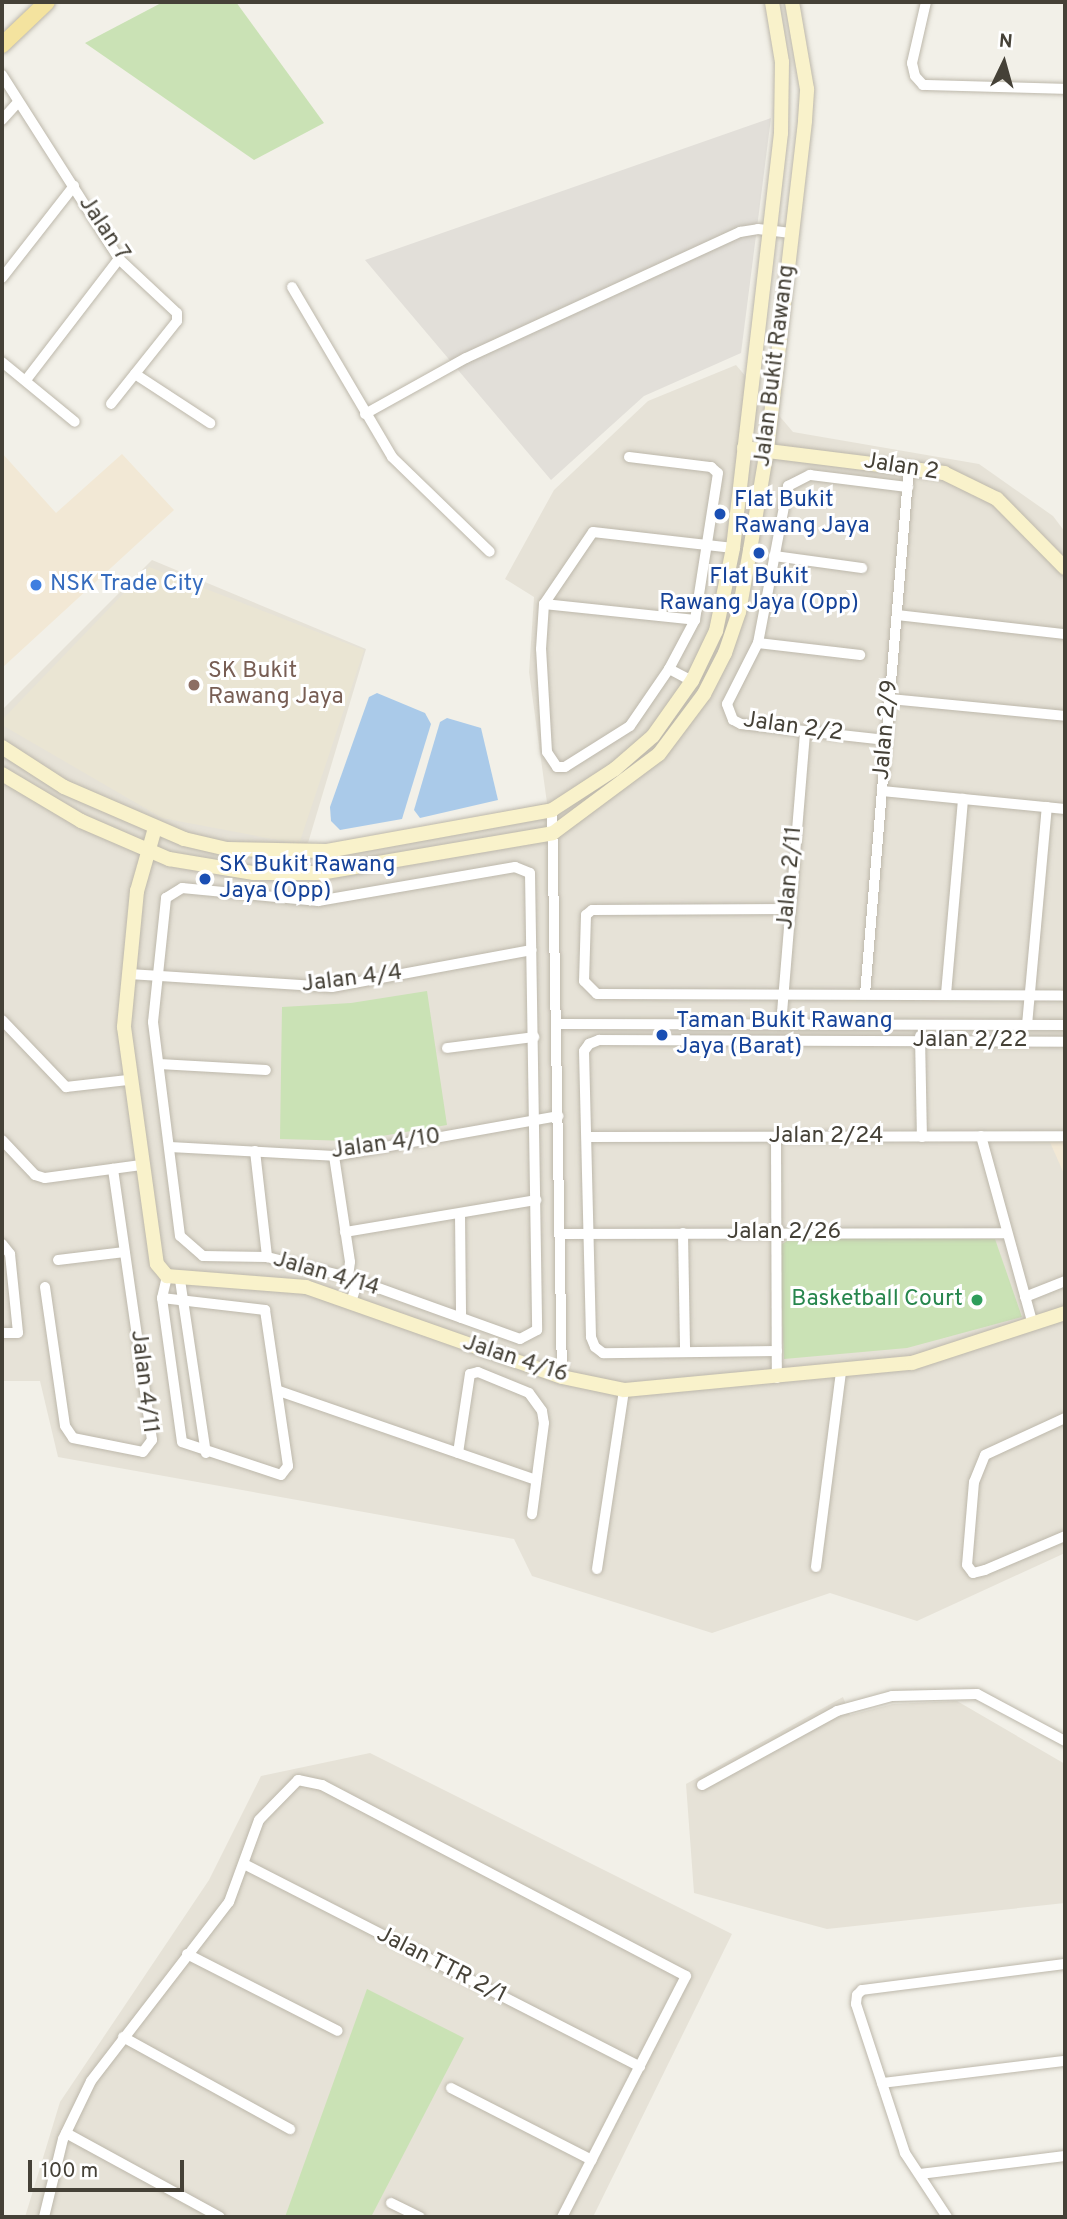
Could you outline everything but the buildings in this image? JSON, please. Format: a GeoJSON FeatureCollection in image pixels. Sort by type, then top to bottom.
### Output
{"type":"FeatureCollection","features":[{"type":"Feature","properties":{"kind":"main road"},"geometry":{"type":"LineString","coordinates":[[2,46],[47,2]]}},
{"type":"Feature","properties":{"kind":"street","name":"Jalan Bukit Rawang"},"geometry":{"type":"LineString","coordinates":[[2,747],[64,787],[155,828],[226,849],[327,851],[552,810],[615,769],[653,736],[692,681],[716,631],[733,548],[780,133],[782,62],[772,2]]}},
{"type":"Feature","properties":{"kind":"street","name":"Jalan Bukit Rawang"},"geometry":{"type":"LineString","coordinates":[[2,774],[47,804],[146,851],[196,865],[254,873],[320,873],[553,833],[659,754],[704,694],[725,653],[739,612],[767,450],[805,120],[807,89],[792,2]]}},
{"type":"Feature","properties":{"kind":"street"},"geometry":{"type":"LineString","coordinates":[[926,2],[912,63],[915,76],[923,85],[1065,89]]}},
{"type":"Feature","properties":{"kind":"street","name":"Jalan 7"},"geometry":{"type":"LineString","coordinates":[[2,75],[119,259],[177,313],[177,321],[111,404]]}},
{"type":"Feature","properties":{"kind":"street"},"geometry":{"type":"LineString","coordinates":[[2,120],[19,102]]}},
{"type":"Feature","properties":{"kind":"street"},"geometry":{"type":"LineString","coordinates":[[780,133],[791,121],[805,120]]}},
{"type":"Feature","properties":{"kind":"street"},"geometry":{"type":"LineString","coordinates":[[2,278],[74,186]]}},
{"type":"Feature","properties":{"kind":"street"},"geometry":{"type":"LineString","coordinates":[[365,414],[466,358],[740,232],[769,230],[793,233]]}},
{"type":"Feature","properties":{"kind":"street"},"geometry":{"type":"LineString","coordinates":[[26,380],[119,259]]}},
{"type":"Feature","properties":{"kind":"street"},"geometry":{"type":"LineString","coordinates":[[292,287],[392,457],[490,552]]}},
{"type":"Feature","properties":{"kind":"street"},"geometry":{"type":"LineString","coordinates":[[2,362],[75,422]]}},
{"type":"Feature","properties":{"kind":"street"},"geometry":{"type":"LineString","coordinates":[[135,374],[210,424]]}},
{"type":"Feature","properties":{"kind":"street","name":"Jalan 2"},"geometry":{"type":"LineString","coordinates":[[744,447],[944,473],[997,499],[1065,568]]}},
{"type":"Feature","properties":{"kind":"street"},"geometry":{"type":"LineString","coordinates":[[629,457],[716,470],[709,544],[695,620],[669,669],[630,726],[565,767],[557,767],[547,752],[541,649],[544,604],[593,532],[709,544],[733,548]]}},
{"type":"Feature","properties":{"kind":"street","name":"Jalan 2/9"},"geometry":{"type":"LineString","coordinates":[[865,994],[909,467]]}},
{"type":"Feature","properties":{"kind":"street","name":"Jalan 2/2"},"geometry":{"type":"LineString","coordinates":[[886,740],[741,724],[728,714],[729,696],[758,643],[783,496],[799,478],[810,475],[908,486]]}},
{"type":"Feature","properties":{"kind":"street"},"geometry":{"type":"LineString","coordinates":[[774,556],[862,568]]}},
{"type":"Feature","properties":{"kind":"street"},"geometry":{"type":"LineString","coordinates":[[544,604],[695,620]]}},
{"type":"Feature","properties":{"kind":"street"},"geometry":{"type":"LineString","coordinates":[[897,615],[1065,634]]}},
{"type":"Feature","properties":{"kind":"street"},"geometry":{"type":"LineString","coordinates":[[758,643],[860,655]]}},
{"type":"Feature","properties":{"kind":"street"},"geometry":{"type":"LineString","coordinates":[[669,669],[692,681]]}},
{"type":"Feature","properties":{"kind":"street"},"geometry":{"type":"LineString","coordinates":[[890,699],[1065,716]]}},
{"type":"Feature","properties":{"kind":"street","name":"Jalan 2/11"},"geometry":{"type":"LineString","coordinates":[[781,1025],[788,909],[805,732]]}},
{"type":"Feature","properties":{"kind":"street"},"geometry":{"type":"LineString","coordinates":[[882,791],[1065,808]]}},
{"type":"Feature","properties":{"kind":"street"},"geometry":{"type":"LineString","coordinates":[[946,994],[963,799]]}},
{"type":"Feature","properties":{"kind":"street"},"geometry":{"type":"LineString","coordinates":[[1027,1025],[1047,807]]}},
{"type":"Feature","properties":{"kind":"street"},"geometry":{"type":"LineString","coordinates":[[552,810],[562,1377]]}},
{"type":"Feature","properties":{"kind":"street"},"geometry":{"type":"LineString","coordinates":[[155,828],[146,851],[137,891],[124,1027],[128,1080],[157,1264],[174,1278],[182,1300],[206,1453]]}},
{"type":"Feature","properties":{"kind":"street"},"geometry":{"type":"LineString","coordinates":[[170,1147],[153,1022],[166,898],[182,887],[318,901],[515,867],[530,873],[536,1200],[345,1232]]}},
{"type":"Feature","properties":{"kind":"street"},"geometry":{"type":"LineString","coordinates":[[788,909],[592,910],[586,915],[584,981],[597,994],[1065,996]]}},
{"type":"Feature","properties":{"kind":"street","name":"Jalan 4/4"},"geometry":{"type":"LineString","coordinates":[[129,974],[332,987],[532,950]]}},
{"type":"Feature","properties":{"kind":"street"},"geometry":{"type":"LineString","coordinates":[[2,1020],[66,1087],[128,1080]]}},
{"type":"Feature","properties":{"kind":"street"},"geometry":{"type":"LineString","coordinates":[[556,1024],[1065,1026]]}},
{"type":"Feature","properties":{"kind":"street"},"geometry":{"type":"LineString","coordinates":[[920,1025],[922,1136]]}},
{"type":"Feature","properties":{"kind":"street"},"geometry":{"type":"LineString","coordinates":[[447,1048],[534,1037]]}},
{"type":"Feature","properties":{"kind":"street","name":"Jalan 2/22"},"geometry":{"type":"LineString","coordinates":[[587,1137],[584,1051],[599,1040],[1065,1042]]}},
{"type":"Feature","properties":{"kind":"street"},"geometry":{"type":"LineString","coordinates":[[159,1064],[266,1070]]}},
{"type":"Feature","properties":{"kind":"street","name":"Jalan 4/10"},"geometry":{"type":"LineString","coordinates":[[170,1147],[334,1156],[558,1116]]}},
{"type":"Feature","properties":{"kind":"street"},"geometry":{"type":"LineString","coordinates":[[981,1136],[1033,1325]]}},
{"type":"Feature","properties":{"kind":"street","name":"Jalan 2/24"},"geometry":{"type":"LineString","coordinates":[[587,1137],[1065,1136]]}},
{"type":"Feature","properties":{"kind":"street"},"geometry":{"type":"LineString","coordinates":[[587,1137],[591,1337],[595,1347],[603,1353],[777,1351]]}},
{"type":"Feature","properties":{"kind":"street"},"geometry":{"type":"LineString","coordinates":[[776,1137],[777,1378]]}},
{"type":"Feature","properties":{"kind":"street"},"geometry":{"type":"LineString","coordinates":[[2,1140],[35,1175],[45,1178],[141,1165]]}},
{"type":"Feature","properties":{"kind":"street","name":"Jalan 4/14"},"geometry":{"type":"LineString","coordinates":[[170,1147],[180,1236],[202,1256],[267,1257],[353,1279],[520,1339],[537,1330],[536,1200]]}},
{"type":"Feature","properties":{"kind":"street"},"geometry":{"type":"LineString","coordinates":[[255,1151],[267,1257]]}},
{"type":"Feature","properties":{"kind":"street"},"geometry":{"type":"LineString","coordinates":[[334,1156],[353,1279],[351,1302]]}},
{"type":"Feature","properties":{"kind":"street","name":"Jalan 4/11"},"geometry":{"type":"LineString","coordinates":[[46,1287],[65,1426],[73,1438],[143,1452],[152,1440],[113,1169]]}},
{"type":"Feature","properties":{"kind":"street"},"geometry":{"type":"LineString","coordinates":[[460,1214],[461,1318]]}},
{"type":"Feature","properties":{"kind":"street"},"geometry":{"type":"LineString","coordinates":[[683,1233],[685,1352]]}},
{"type":"Feature","properties":{"kind":"street","name":"Jalan 2/26"},"geometry":{"type":"LineString","coordinates":[[560,1234],[1007,1233]]}},
{"type":"Feature","properties":{"kind":"street"},"geometry":{"type":"LineString","coordinates":[[2,1244],[10,1254],[18,1333],[2,1333]]}},
{"type":"Feature","properties":{"kind":"street"},"geometry":{"type":"LineString","coordinates":[[58,1260],[125,1252]]}},
{"type":"Feature","properties":{"kind":"street"},"geometry":{"type":"LineString","coordinates":[[162,1298],[264,1308],[279,1391],[288,1466],[281,1475],[273,1475],[206,1453],[182,1442],[162,1298],[174,1278]]}},
{"type":"Feature","properties":{"kind":"street","name":"Jalan 4/16"},"geometry":{"type":"LineString","coordinates":[[174,1278],[306,1287],[562,1377],[624,1390],[777,1378],[912,1363],[1065,1313]]}},
{"type":"Feature","properties":{"kind":"street"},"geometry":{"type":"LineString","coordinates":[[1025,1297],[1065,1282]]}},
{"type":"Feature","properties":{"kind":"street"},"geometry":{"type":"LineString","coordinates":[[816,1567],[841,1371]]}},
{"type":"Feature","properties":{"kind":"street"},"geometry":{"type":"LineString","coordinates":[[457,1453],[466,1381],[470,1374],[478,1372],[529,1393],[542,1411],[532,1514]]}},
{"type":"Feature","properties":{"kind":"street"},"geometry":{"type":"LineString","coordinates":[[597,1569],[624,1390]]}},
{"type":"Feature","properties":{"kind":"street"},"geometry":{"type":"LineString","coordinates":[[279,1391],[536,1480]]}},
{"type":"Feature","properties":{"kind":"street"},"geometry":{"type":"LineString","coordinates":[[1065,1418],[985,1455],[974,1482],[966,1552],[973,1573],[1065,1535]]}},
{"type":"Feature","properties":{"kind":"street"},"geometry":{"type":"LineString","coordinates":[[702,1785],[837,1711],[892,1696],[977,1694],[1065,1741]]}},
{"type":"Feature","properties":{"kind":"street"},"geometry":{"type":"LineString","coordinates":[[44,2217],[66,2133],[91,2081],[229,1902],[259,1820],[291,1783],[306,1780],[321,1785],[686,1976],[562,2217]]}},
{"type":"Feature","properties":{"kind":"street","name":"Jalan TTR 2/1"},"geometry":{"type":"LineString","coordinates":[[244,1864],[639,2067]]}},
{"type":"Feature","properties":{"kind":"street"},"geometry":{"type":"LineString","coordinates":[[187,1954],[338,2031]]}},
{"type":"Feature","properties":{"kind":"street"},"geometry":{"type":"LineString","coordinates":[[947,2217],[905,2153],[856,2004],[862,1990],[1065,1964]]}},
{"type":"Feature","properties":{"kind":"street"},"geometry":{"type":"LineString","coordinates":[[123,2037],[290,2129]]}},
{"type":"Feature","properties":{"kind":"street"},"geometry":{"type":"LineString","coordinates":[[881,2083],[1065,2062]]}},
{"type":"Feature","properties":{"kind":"street"},"geometry":{"type":"LineString","coordinates":[[451,2088],[592,2160]]}},
{"type":"Feature","properties":{"kind":"street"},"geometry":{"type":"LineString","coordinates":[[66,2133],[220,2217]]}},
{"type":"Feature","properties":{"kind":"street"},"geometry":{"type":"LineString","coordinates":[[920,2174],[1065,2156]]}},
{"type":"Feature","properties":{"kind":"street"},"geometry":{"type":"LineString","coordinates":[[391,2203],[420,2217]]}},
{"type":"Feature","properties":{"kind":"shaded area"},"geometry":{"type":"Polygon","coordinates":[[[771,118],[741,353],[644,396],[551,480],[365,260],[771,118]]]}},
{"type":"Feature","properties":{"kind":"shaded area"},"geometry":{"type":"Polygon","coordinates":[[[736,365],[793,432],[979,464],[1053,516],[1065,532],[1065,1553],[917,1621],[830,1593],[712,1633],[532,1576],[514,1539],[58,1457],[40,1381],[2,1381],[2,710],[152,560],[366,649],[308,843],[329,846],[547,803],[529,672],[534,597],[505,579],[554,490],[648,401],[736,365]]]}},
{"type":"Feature","properties":{"kind":"shaded area","name":"NSK Trade City"},"geometry":{"type":"Polygon","coordinates":[[[2,453],[56,513],[122,454],[174,510],[2,668],[2,453]]]}},
{"type":"Feature","properties":{"kind":"shaded area","name":"SK Bukit Rawang Jaya"},"geometry":{"type":"Polygon","coordinates":[[[149,567],[364,650],[299,844],[162,818],[2,725],[2,720],[149,567]]]}},
{"type":"Feature","properties":{"kind":"shaded area"},"geometry":{"type":"Polygon","coordinates":[[[1049,1140],[1065,1140],[1065,1176],[1049,1140]]]}},
{"type":"Feature","properties":{"kind":"shaded area"},"geometry":{"type":"Polygon","coordinates":[[[843,1697],[850,1715],[893,1704],[957,1701],[1065,1764],[1065,1903],[827,1929],[694,1893],[686,1784],[843,1697]]]}},
{"type":"Feature","properties":{"kind":"shaded area"},"geometry":{"type":"Polygon","coordinates":[[[370,1753],[732,1934],[593,2217],[25,2217],[60,2102],[209,1880],[261,1776],[370,1753]]]}},
{"type":"Feature","properties":{"kind":"green space"},"geometry":{"type":"Polygon","coordinates":[[[163,2],[236,2],[324,123],[254,160],[85,43],[163,2]]]}},
{"type":"Feature","properties":{"kind":"green space"},"geometry":{"type":"Polygon","coordinates":[[[427,991],[447,1125],[352,1141],[280,1139],[282,1007],[351,1003],[427,991]]]}},
{"type":"Feature","properties":{"kind":"green space"},"geometry":{"type":"Polygon","coordinates":[[[793,1237],[995,1239],[1022,1317],[907,1348],[784,1359],[779,1246],[793,1237]]]}},
{"type":"Feature","properties":{"kind":"green space"},"geometry":{"type":"Polygon","coordinates":[[[367,1989],[464,2038],[371,2217],[285,2217],[367,1989]]]}},
{"type":"Feature","properties":{"kind":"water"},"geometry":{"type":"Polygon","coordinates":[[[377,693],[425,713],[431,724],[402,819],[340,830],[331,821],[330,807],[369,697],[377,693]]]}},
{"type":"Feature","properties":{"kind":"water"},"geometry":{"type":"Polygon","coordinates":[[[447,718],[481,728],[498,800],[420,818],[414,810],[440,722],[447,718]]]}},
{"type":"Feature","properties":{"kind":"place","name":"Flat Bukit Rawang Jaya"},"geometry":{"type":"Point","coordinates":[720,514]}},
{"type":"Feature","properties":{"kind":"place","name":"Flat Bukit Rawang Jaya (Opp)"},"geometry":{"type":"Point","coordinates":[759,553]}},
{"type":"Feature","properties":{"kind":"place","name":"NSK Trade City"},"geometry":{"type":"Point","coordinates":[36,585]}},
{"type":"Feature","properties":{"kind":"place","name":"SK Bukit Rawang Jaya"},"geometry":{"type":"Point","coordinates":[194,685]}},
{"type":"Feature","properties":{"kind":"place","name":"SK Bukit Rawang Jaya (Opp)"},"geometry":{"type":"Point","coordinates":[205,879]}},
{"type":"Feature","properties":{"kind":"place","name":"Taman Bukit Rawang Jaya (Barat)"},"geometry":{"type":"Point","coordinates":[662,1035]}},
{"type":"Feature","properties":{"kind":"place","name":"Basketball Court"},"geometry":{"type":"Point","coordinates":[977,1300]}}]}
